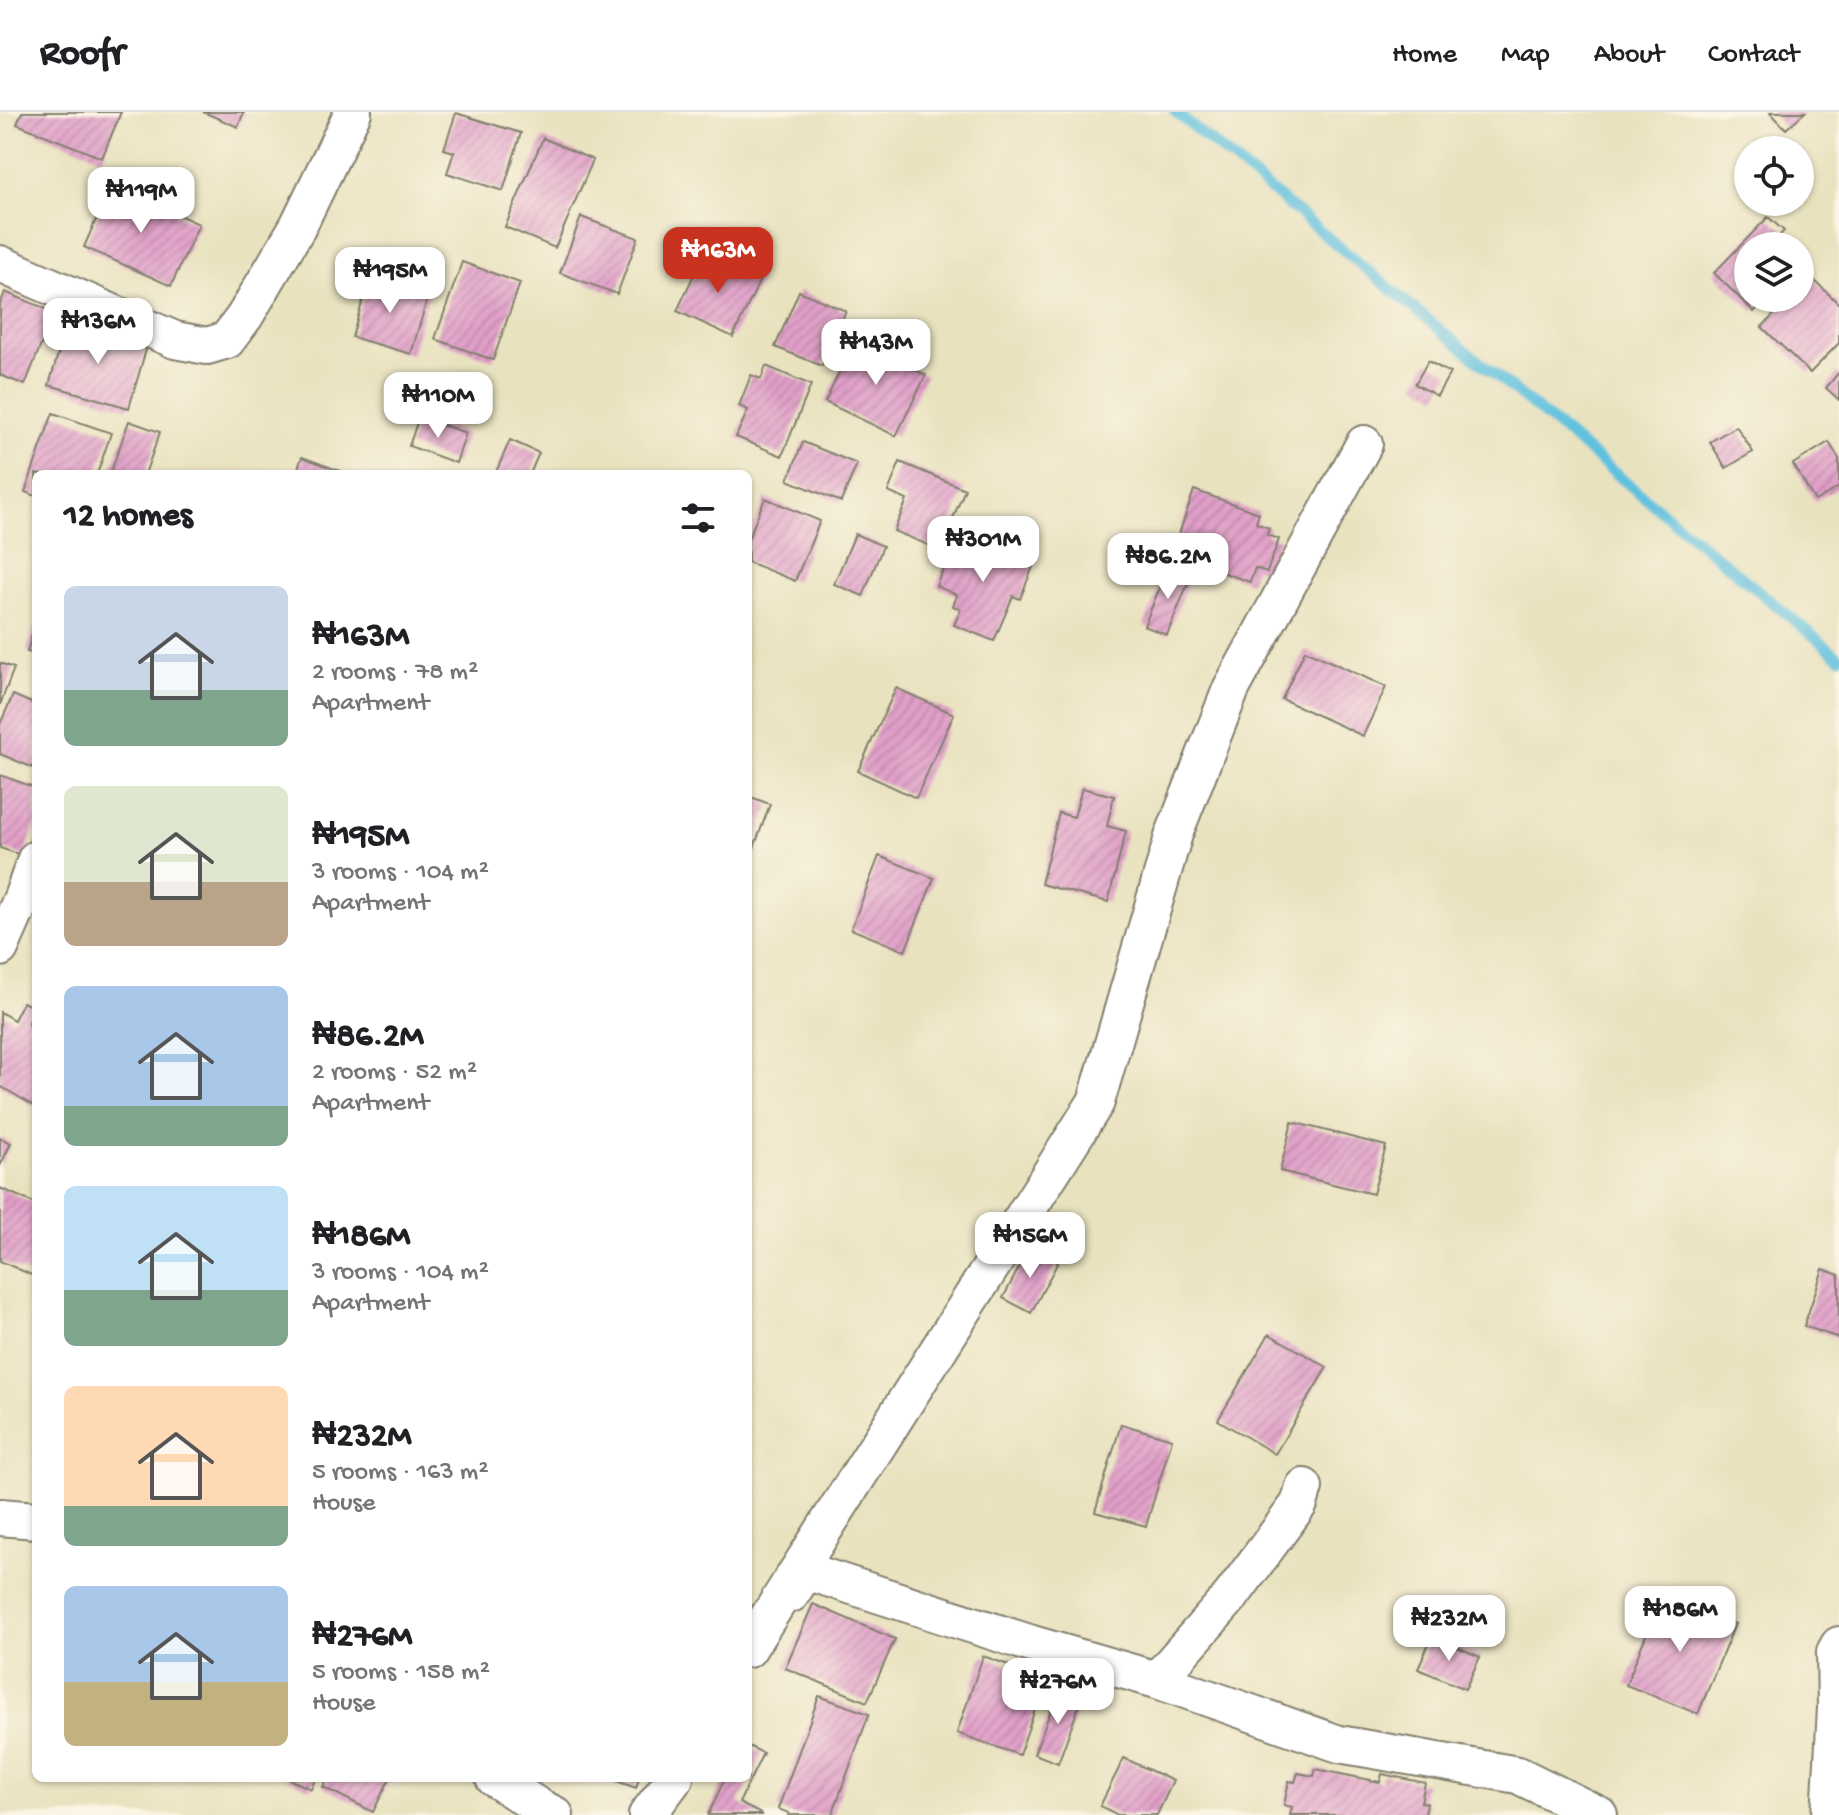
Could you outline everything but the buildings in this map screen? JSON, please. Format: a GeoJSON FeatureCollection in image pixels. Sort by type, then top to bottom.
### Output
{"type":"FeatureCollection","features":[{"type":"Feature","properties":{"kind":"street"},"geometry":{"type":"LineString","coordinates":[[0,264],[175,340],[207,346],[227,340],[245,316],[298,226],[353,112]]}},
{"type":"Feature","properties":{"kind":"street"},"geometry":{"type":"LineString","coordinates":[[752,1643],[1096,1102],[1174,834],[1231,689],[1364,444]]}},
{"type":"Feature","properties":{"kind":"street"},"geometry":{"type":"LineString","coordinates":[[0,948],[11,893],[32,864]]}},
{"type":"Feature","properties":{"kind":"street"},"geometry":{"type":"LineString","coordinates":[[1157,1680],[1231,1596],[1299,1504],[1304,1487]]}},
{"type":"Feature","properties":{"kind":"street"},"geometry":{"type":"LineString","coordinates":[[0,1517],[32,1520]]}},
{"type":"Feature","properties":{"kind":"street"},"geometry":{"type":"LineString","coordinates":[[752,1662],[806,1571],[1032,1644],[1157,1680],[1339,1744],[1518,1775],[1599,1815]]}},
{"type":"Feature","properties":{"kind":"street"},"geometry":{"type":"LineString","coordinates":[[1830,1815],[1836,1708],[1835,1652],[1839,1645]]}},
{"type":"Feature","properties":{"kind":"street"},"geometry":{"type":"LineString","coordinates":[[500,1782],[555,1815]]}},
{"type":"Feature","properties":{"kind":"street"},"geometry":{"type":"LineString","coordinates":[[645,1815],[664,1782]]}},
{"type":"Feature","properties":{"kind":"street"},"geometry":{"type":"LineString","coordinates":[[645,1815],[672,1782]]}},
{"type":"Feature","properties":{"kind":"waterway"},"geometry":{"type":"LineString","coordinates":[[1175,112],[1839,657]]}}]}
